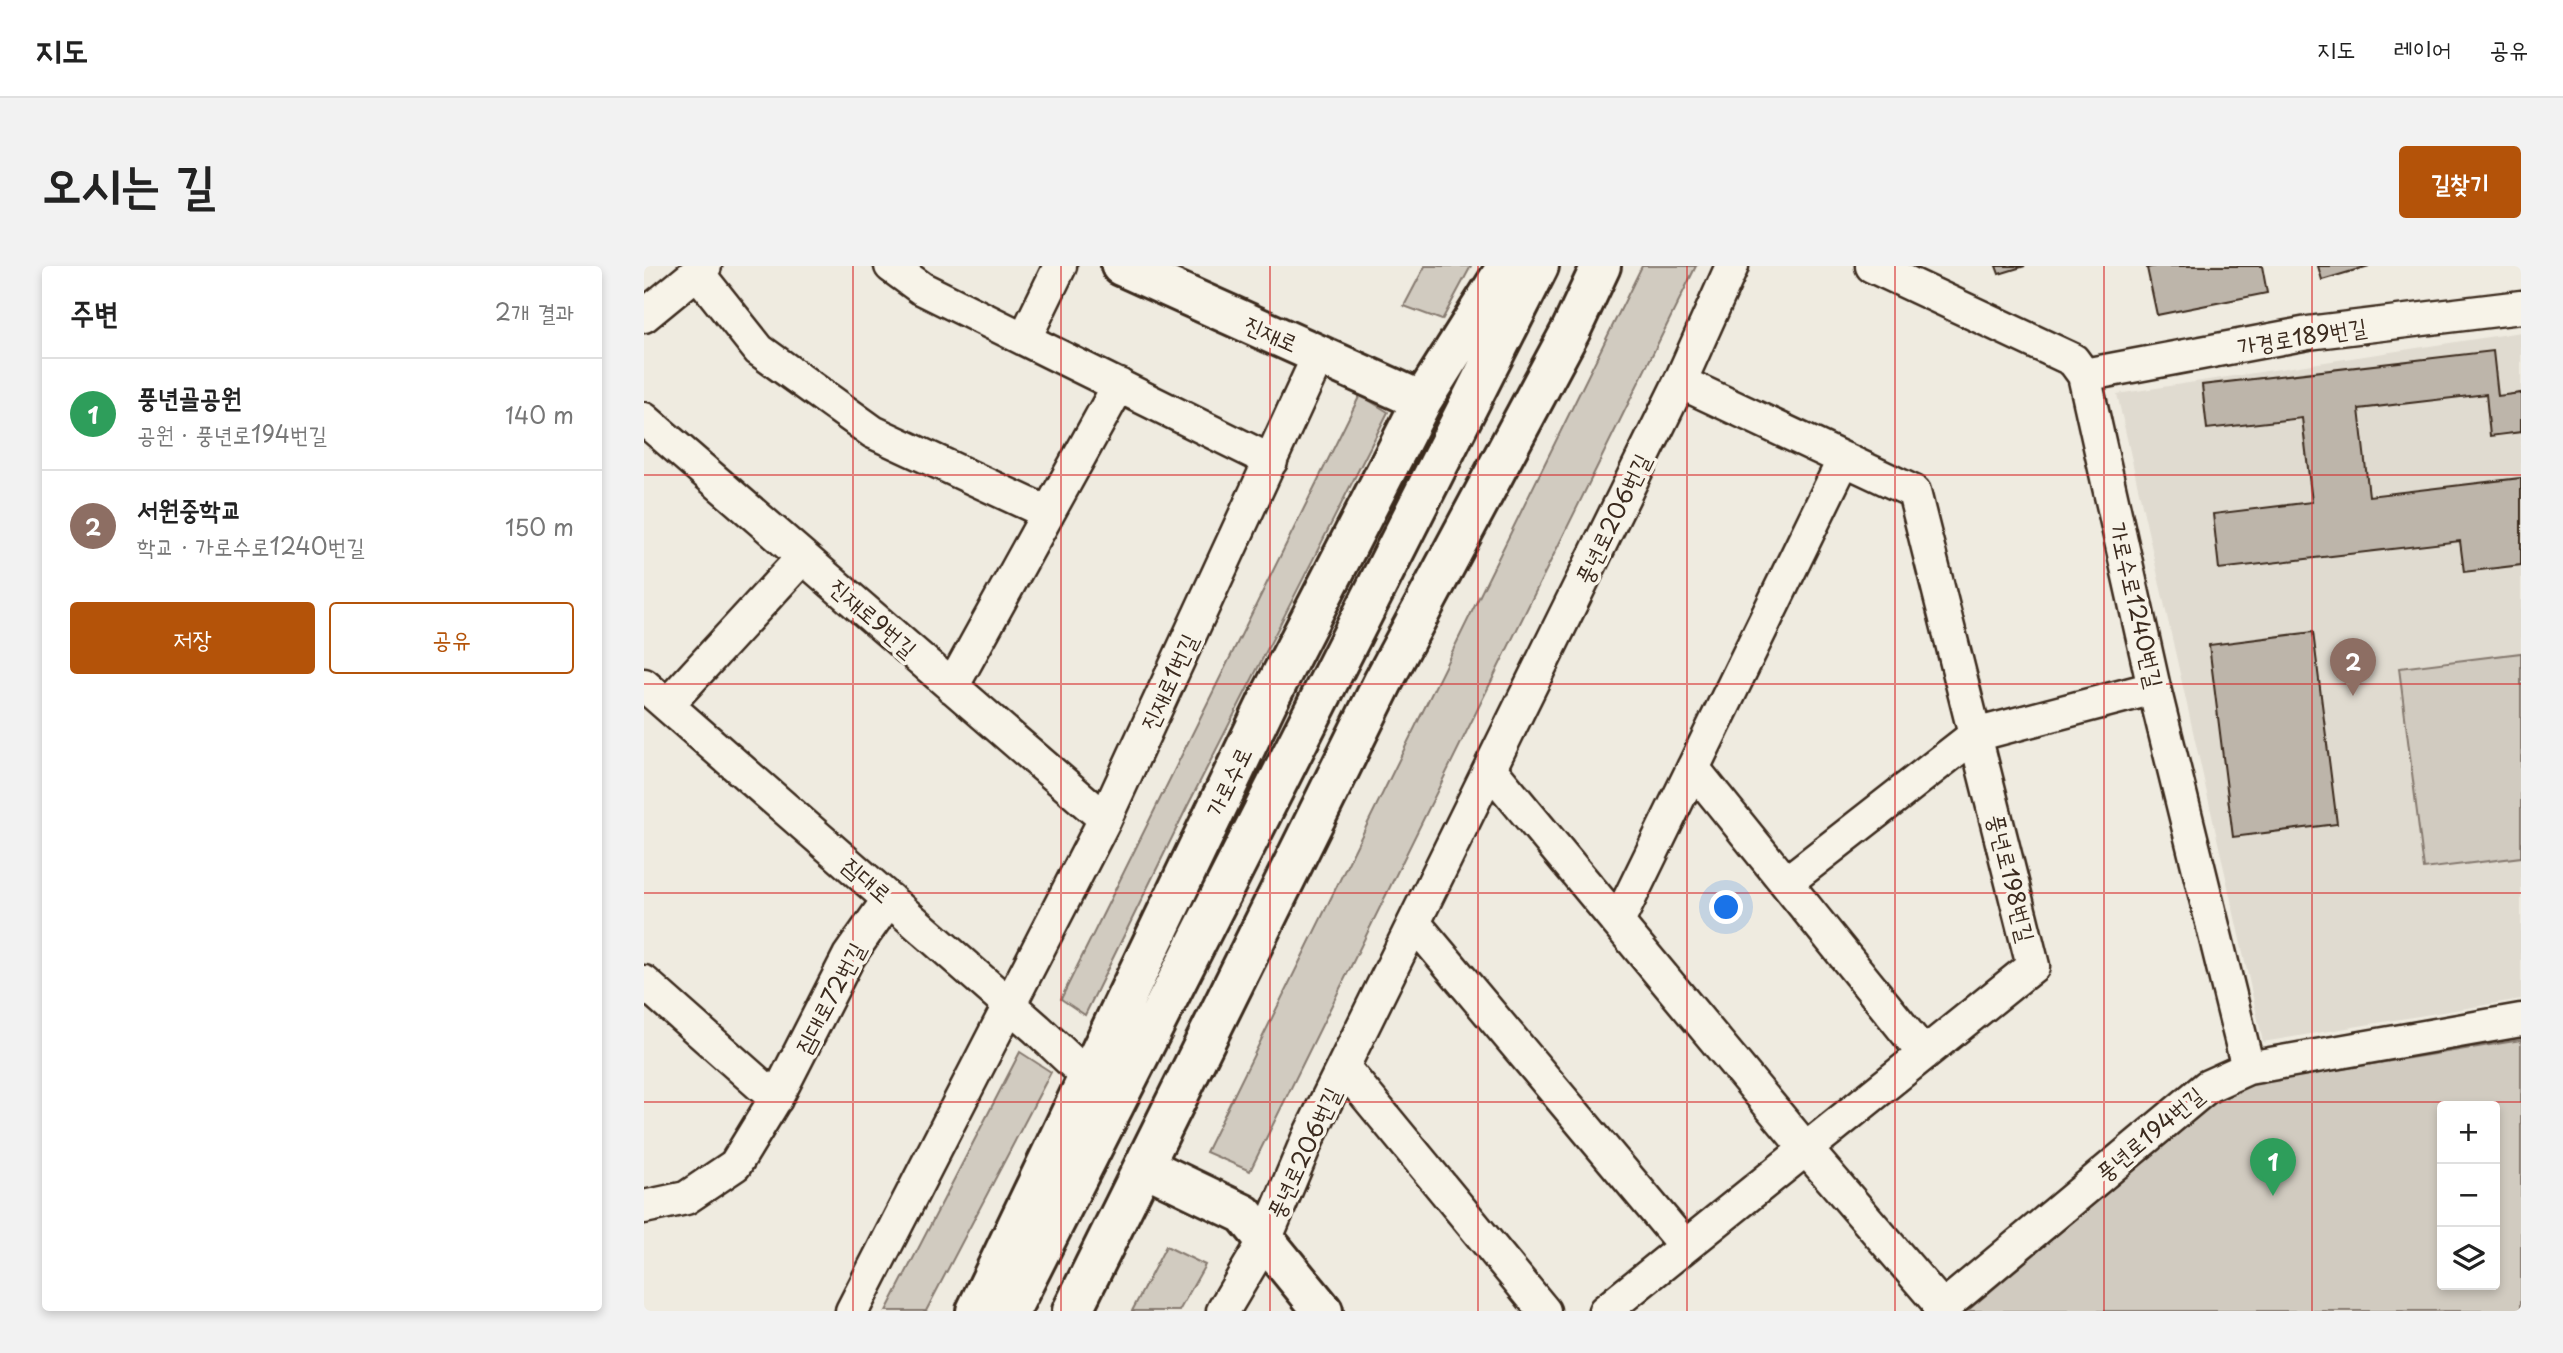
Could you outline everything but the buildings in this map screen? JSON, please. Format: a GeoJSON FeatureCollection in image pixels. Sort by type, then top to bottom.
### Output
{"type":"FeatureCollection","features":[{"type":"Feature","properties":{"kind":"main road","name":"진재로"},"geometry":{"type":"LineString","coordinates":[[1121,266],[1422,401]]}},
{"type":"Feature","properties":{"kind":"main road","name":"가로수로"},"geometry":{"type":"LineString","coordinates":[[976,1311],[1268,701],[1422,401],[1507,266]]}},
{"type":"Feature","properties":{"kind":"main road","name":"가로수로"},"geometry":{"type":"LineString","coordinates":[[1010,1311],[1539,266]]}},
{"type":"Feature","properties":{"kind":"main road"},"geometry":{"type":"LineString","coordinates":[[1072,1311],[1383,682],[1571,330],[1601,266]]}},
{"type":"Feature","properties":{"kind":"main road"},"geometry":{"type":"LineString","coordinates":[[1144,1166],[1244,1214],[1323,1311]]}},
{"type":"Feature","properties":{"kind":"street"},"geometry":{"type":"LineString","coordinates":[[891,266],[921,288],[1271,460]]}},
{"type":"Feature","properties":{"kind":"street"},"geometry":{"type":"LineString","coordinates":[[1025,338],[1060,266]]}},
{"type":"Feature","properties":{"kind":"street","name":"풍년로206번길"},"geometry":{"type":"LineString","coordinates":[[1223,1311],[1265,1240],[1308,1138],[1680,382],[1732,266]]}},
{"type":"Feature","properties":{"kind":"street"},"geometry":{"type":"LineString","coordinates":[[1872,266],[2073,360],[2084,375]]}},
{"type":"Feature","properties":{"kind":"street"},"geometry":{"type":"LineString","coordinates":[[644,316],[701,269],[759,350],[873,432],[1048,513]]}},
{"type":"Feature","properties":{"kind":"street","name":"가경로189번길"},"geometry":{"type":"LineString","coordinates":[[2084,375],[2308,333],[2521,307]]}},
{"type":"Feature","properties":{"kind":"street","name":"진재로1번길"},"geometry":{"type":"LineString","coordinates":[[852,1311],[1012,1006],[1105,819],[1319,355]]}},
{"type":"Feature","properties":{"kind":"street","name":"가로수로1240번길"},"geometry":{"type":"LineString","coordinates":[[2084,375],[2154,688],[2248,1068]]}},
{"type":"Feature","properties":{"kind":"street","name":"풍년로198번길"},"geometry":{"type":"LineString","coordinates":[[1605,1311],[2033,966],[1914,492],[1680,382]]}},
{"type":"Feature","properties":{"kind":"street"},"geometry":{"type":"LineString","coordinates":[[952,687],[1119,385]]}},
{"type":"Feature","properties":{"kind":"street","name":"진재로9번길"},"geometry":{"type":"LineString","coordinates":[[644,419],[1105,819]]}},
{"type":"Feature","properties":{"kind":"street"},"geometry":{"type":"LineString","coordinates":[[1618,922],[1844,459]]}},
{"type":"Feature","properties":{"kind":"street"},"geometry":{"type":"LineString","coordinates":[[667,705],[803,556]]}},
{"type":"Feature","properties":{"kind":"street","name":"짐대로"},"geometry":{"type":"LineString","coordinates":[[644,685],[1012,1006],[1088,1077]]}},
{"type":"Feature","properties":{"kind":"street"},"geometry":{"type":"LineString","coordinates":[[1787,882],[1975,735],[2154,688]]}},
{"type":"Feature","properties":{"kind":"street"},"geometry":{"type":"LineString","coordinates":[[1693,768],[1924,1054]]}},
{"type":"Feature","properties":{"kind":"street"},"geometry":{"type":"LineString","coordinates":[[1490,769],[1806,1149]]}},
{"type":"Feature","properties":{"kind":"street","name":"짐대로72번길"},"geometry":{"type":"LineString","coordinates":[[644,1207],[686,1198],[735,1165],[776,1099],[849,956],[889,900]]}},
{"type":"Feature","properties":{"kind":"street"},"geometry":{"type":"LineString","coordinates":[[1415,924],[1685,1246]]}},
{"type":"Feature","properties":{"kind":"street"},"geometry":{"type":"LineString","coordinates":[[644,982],[776,1099]]}},
{"type":"Feature","properties":{"kind":"street","name":"풍년로194번길"},"geometry":{"type":"LineString","coordinates":[[1806,1149],[1941,1309],[2208,1086],[2248,1068],[2521,1020]]}},
{"type":"Feature","properties":{"kind":"street","name":"풍년로206번길"},"geometry":{"type":"LineString","coordinates":[[1343,1067],[1544,1311]]}},
{"type":"Feature","properties":{"kind":"shaded area"},"geometry":{"type":"Polygon","coordinates":[[[1425,266],[1471,266],[1442,320],[1404,306],[1425,266]]]}},
{"type":"Feature","properties":{"kind":"shaded area"},"geometry":{"type":"Polygon","coordinates":[[[1642,266],[1696,266],[1250,1171],[1206,1152],[1642,266]]]}},
{"type":"Feature","properties":{"kind":"shaded area"},"geometry":{"type":"Polygon","coordinates":[[[2521,332],[2521,999],[2263,1042],[2117,394],[2521,332]]]}},
{"type":"Feature","properties":{"kind":"shaded area"},"geometry":{"type":"Polygon","coordinates":[[[1360,395],[1388,412],[1187,807],[1085,1015],[1061,999],[1360,395]]]}},
{"type":"Feature","properties":{"kind":"shaded area"},"geometry":{"type":"Polygon","coordinates":[[[2521,653],[2521,857],[2424,869],[2399,668],[2521,653]]]}},
{"type":"Feature","properties":{"kind":"shaded area"},"geometry":{"type":"Polygon","coordinates":[[[2521,1040],[2521,1311],[1967,1311],[2214,1103],[2254,1083],[2521,1040]]]}},
{"type":"Feature","properties":{"kind":"shaded area"},"geometry":{"type":"Polygon","coordinates":[[[1020,1052],[1051,1072],[926,1311],[886,1311],[1020,1052]]]}},
{"type":"Feature","properties":{"kind":"shaded area"},"geometry":{"type":"Polygon","coordinates":[[[1166,1246],[1205,1265],[1179,1311],[1132,1311],[1166,1246]]]}},
{"type":"Feature","properties":{"kind":"place","name":"서원중학교"},"geometry":{"type":"Point","coordinates":[2353,696]}},
{"type":"Feature","properties":{"kind":"place","name":"풍년골공원"},"geometry":{"type":"Point","coordinates":[2273,1196]}}]}
